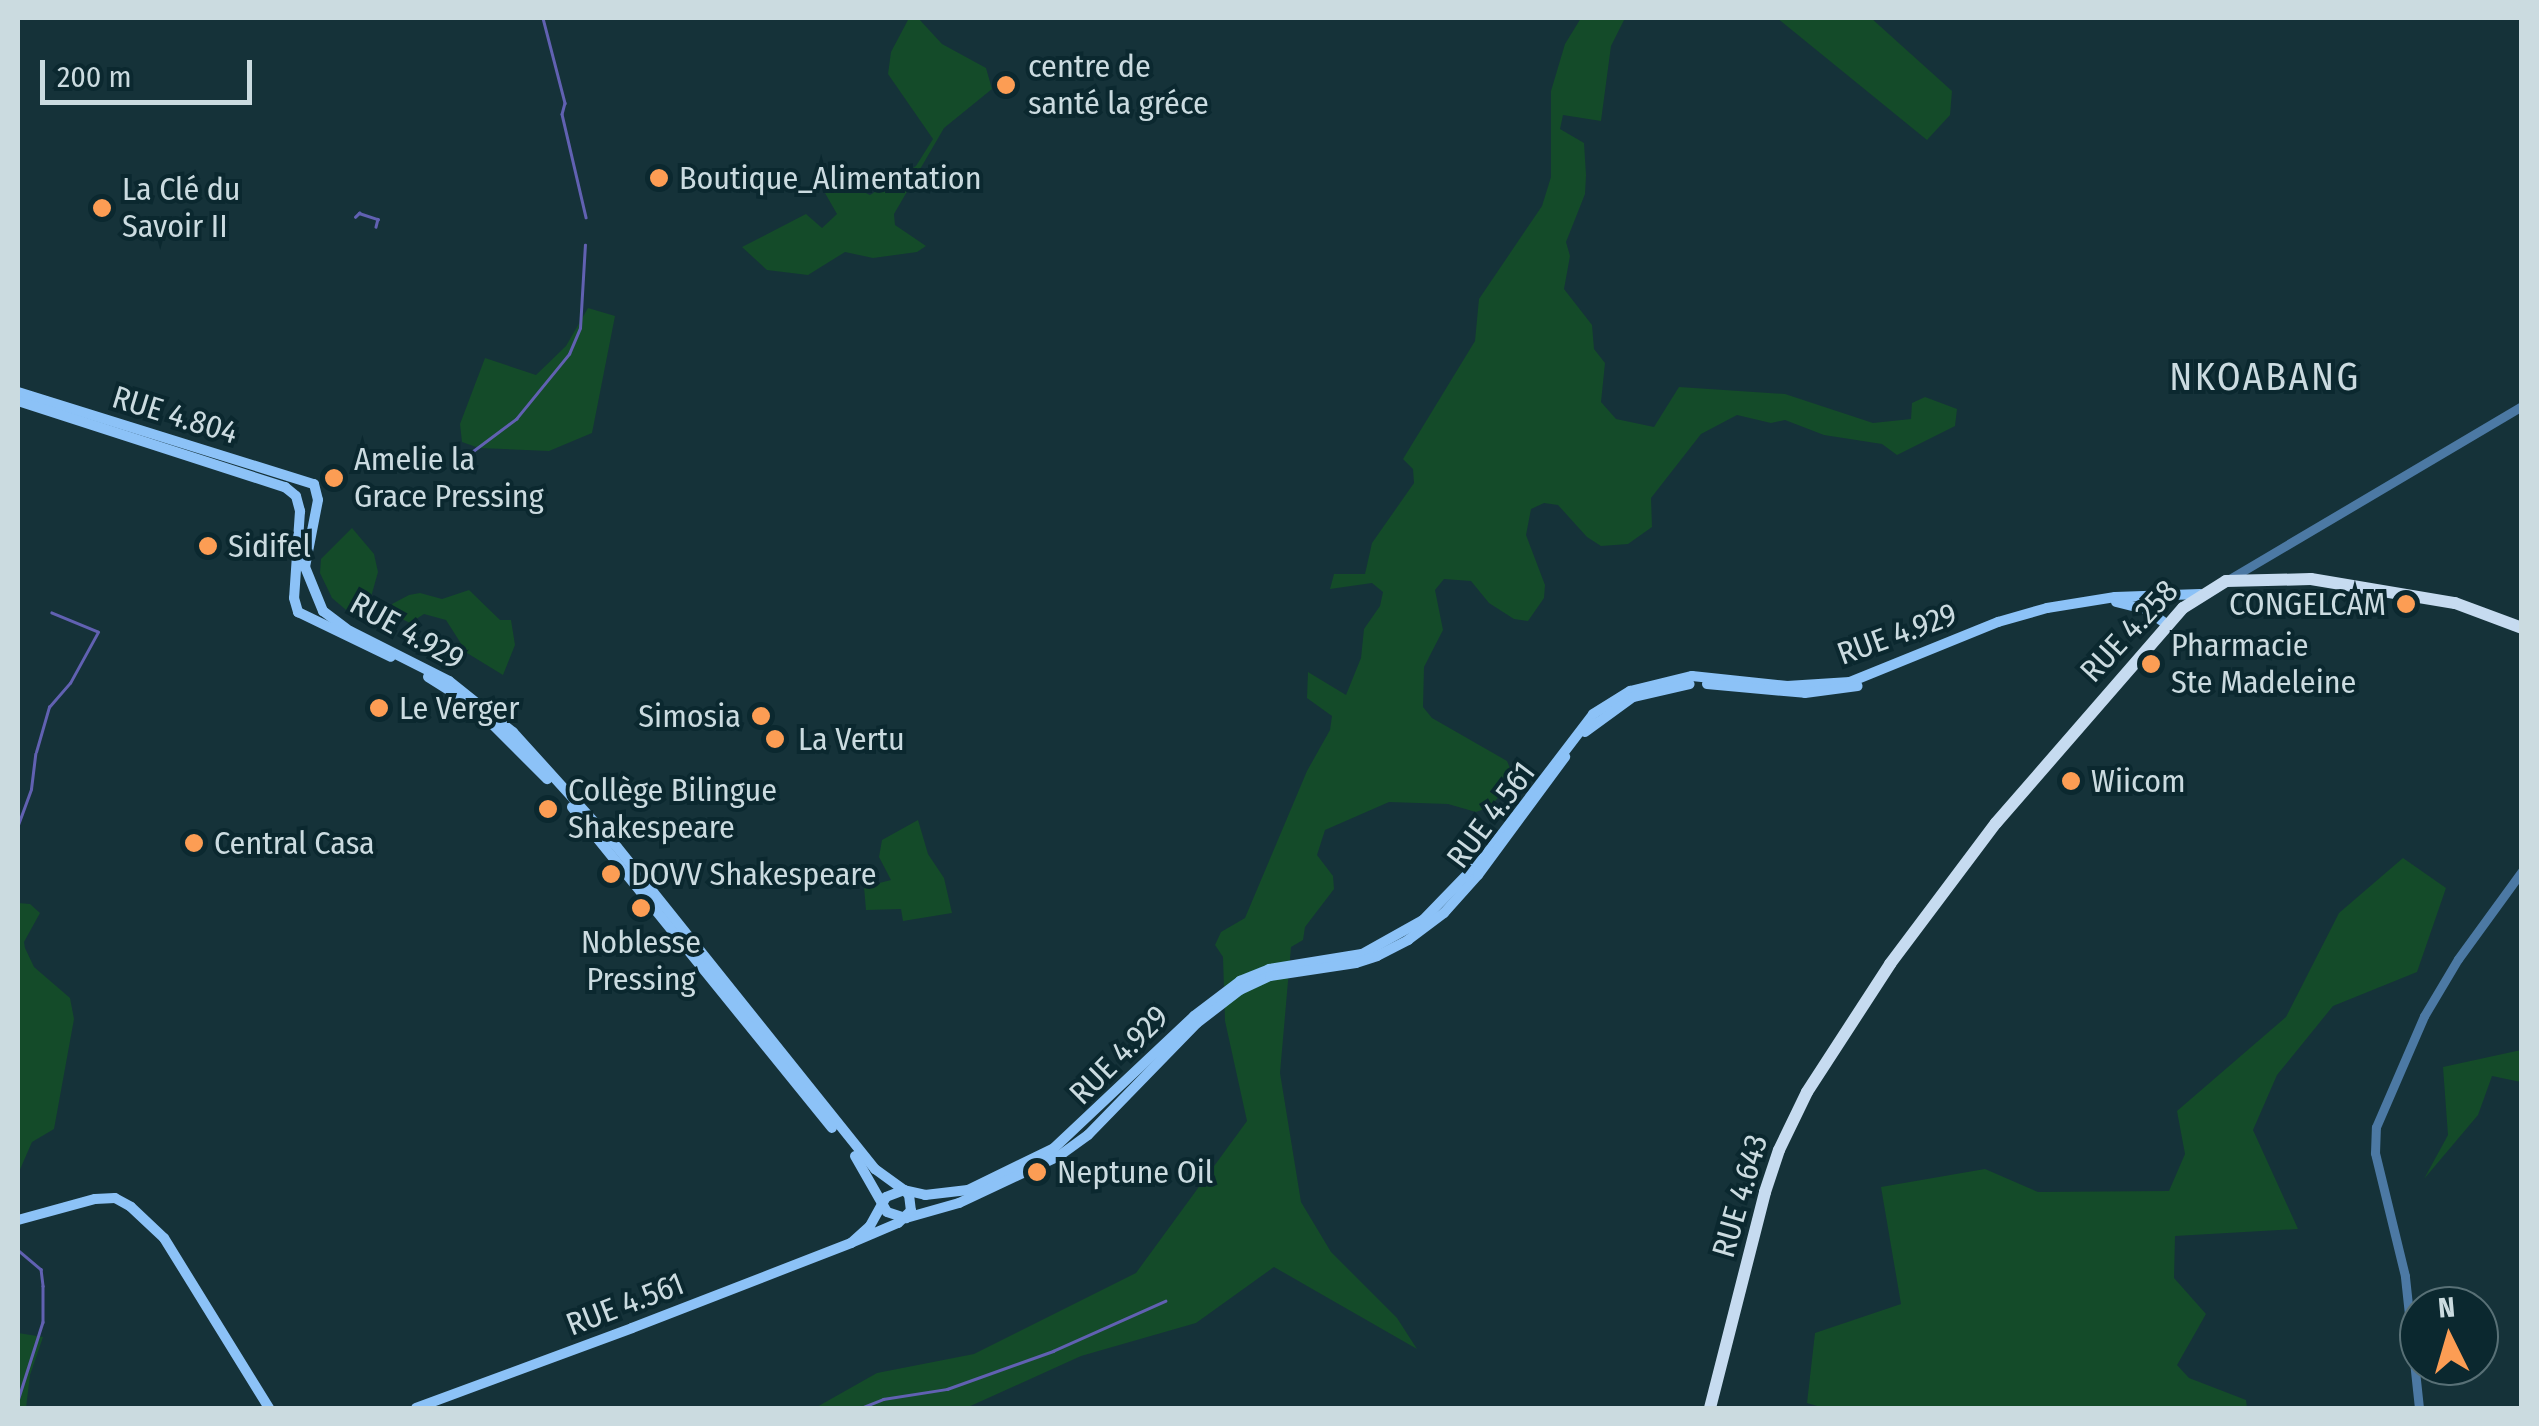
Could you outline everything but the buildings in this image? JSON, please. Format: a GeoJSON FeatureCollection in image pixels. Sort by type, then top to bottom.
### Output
{"type":"FeatureCollection","features":[{"type":"Feature","properties":{"kind":"highway","name":"RUE 4.258"},"geometry":{"type":"LineString","coordinates":[[1890,964],[2022,790],[2168,625],[2200,594],[2226,580],[2348,583],[2455,604],[2522,628]]}},
{"type":"Feature","properties":{"kind":"highway","name":"RUE 4.643"},"geometry":{"type":"LineString","coordinates":[[1710,1408],[1779,1150],[1807,1092],[1890,964]]}},
{"type":"Feature","properties":{"kind":"main road","name":"RUE 4.804"},"geometry":{"type":"LineString","coordinates":[[18,392],[314,487]]}},
{"type":"Feature","properties":{"kind":"main road"},"geometry":{"type":"LineString","coordinates":[[18,401],[264,477],[306,500],[314,487]]}},
{"type":"Feature","properties":{"kind":"main road"},"geometry":{"type":"LineString","coordinates":[[296,496],[314,487]]}},
{"type":"Feature","properties":{"kind":"main road","name":"RUE 4.929"},"geometry":{"type":"LineString","coordinates":[[314,487],[306,556],[316,600],[350,631],[449,682],[513,732],[617,847],[868,1160],[904,1190],[925,1195],[958,1193],[1054,1148],[1194,1016],[1240,981],[1268,969],[1362,954],[1412,928],[1484,856],[1593,714],[1630,691],[1692,676],[1787,686],[1850,682],[1998,622],[2047,608],[2115,597],[2200,594]]}},
{"type":"Feature","properties":{"kind":"main road"},"geometry":{"type":"LineString","coordinates":[[294,598],[300,512],[296,496]]}},
{"type":"Feature","properties":{"kind":"main road"},"geometry":{"type":"LineString","coordinates":[[294,598],[306,591],[316,600],[317,613],[306,619]]}},
{"type":"Feature","properties":{"kind":"main road","name":"RUE 4.929"},"geometry":{"type":"LineString","coordinates":[[294,598],[298,612],[306,619],[408,665],[470,705],[506,737],[581,816],[862,1164],[884,1208]]}},
{"type":"Feature","properties":{"kind":"main road","name":"RUE 4.561"},"geometry":{"type":"LineString","coordinates":[[416,1408],[851,1243],[906,1218],[959,1203],[1074,1146],[1197,1023],[1255,981],[1356,963],[1408,940],[1463,893],[1588,728],[1633,698],[1656,688],[1701,683],[1782,693],[1843,690],[1895,674],[2003,627],[2112,602],[2134,605],[2168,625]]}},
{"type":"Feature","properties":{"kind":"main road"},"geometry":{"type":"LineString","coordinates":[[851,1243],[870,1226],[890,1194],[904,1190],[912,1206],[906,1218],[884,1208]]}},
{"type":"Feature","properties":{"kind":"main road"},"geometry":{"type":"LineString","coordinates":[[18,1220],[95,1198],[115,1198],[131,1207],[164,1238],[269,1408]]}},
{"type":"Feature","properties":{"kind":"street"},"geometry":{"type":"LineString","coordinates":[[2226,580],[2522,406]]}},
{"type":"Feature","properties":{"kind":"street"},"geometry":{"type":"LineString","coordinates":[[2419,1408],[2405,1276],[2375,1153],[2376,1127],[2424,1016],[2458,959],[2522,872]]}},
{"type":"Feature","properties":{"kind":"green space"},"geometry":{"type":"Polygon","coordinates":[[[909,18],[918,18],[942,44],[986,68],[992,89],[944,128],[894,214],[895,225],[926,246],[917,252],[873,258],[845,252],[808,275],[767,270],[742,247],[806,214],[822,228],[837,214],[825,193],[839,180],[870,195],[916,166],[933,139],[888,74],[891,52],[909,18]]]}},
{"type":"Feature","properties":{"kind":"green space"},"geometry":{"type":"Polygon","coordinates":[[[1581,18],[1625,18],[1611,46],[1601,121],[1563,115],[1560,129],[1584,143],[1586,175],[1585,194],[1566,242],[1570,256],[1564,289],[1592,325],[1594,349],[1605,363],[1601,402],[1616,419],[1654,427],[1679,387],[1785,394],[1873,423],[1911,419],[1912,403],[1925,397],[1957,409],[1955,426],[1897,455],[1882,444],[1824,435],[1785,420],[1771,423],[1737,415],[1701,434],[1651,498],[1652,527],[1628,544],[1601,546],[1587,537],[1558,505],[1544,503],[1531,509],[1526,535],[1545,585],[1544,598],[1528,621],[1514,619],[1489,603],[1471,581],[1444,579],[1435,590],[1443,630],[1424,667],[1423,707],[1432,718],[1507,761],[1512,773],[1508,786],[1490,807],[1476,812],[1448,804],[1389,802],[1325,830],[1317,855],[1333,876],[1334,889],[1305,927],[1303,940],[1291,947],[1280,1073],[1301,1202],[1331,1252],[1397,1318],[1417,1349],[1274,1267],[1196,1323],[1081,1356],[966,1408],[815,1408],[877,1373],[974,1354],[1136,1273],[1247,1121],[1225,1021],[1223,957],[1215,945],[1221,932],[1245,918],[1307,771],[1330,730],[1332,716],[1307,698],[1308,672],[1346,695],[1361,658],[1364,629],[1380,606],[1383,592],[1372,583],[1330,589],[1334,574],[1365,574],[1372,543],[1414,483],[1413,469],[1403,459],[1475,341],[1479,299],[1542,206],[1551,177],[1551,91],[1565,44],[1581,18]]]}},
{"type":"Feature","properties":{"kind":"green space"},"geometry":{"type":"Polygon","coordinates":[[[1777,18],[1871,18],[1952,91],[1950,115],[1927,140],[1777,18]]]}},
{"type":"Feature","properties":{"kind":"green space"},"geometry":{"type":"Polygon","coordinates":[[[588,308],[615,316],[592,433],[549,451],[479,448],[462,442],[460,424],[485,358],[536,375],[566,346],[588,308]]]}},
{"type":"Feature","properties":{"kind":"green space"},"geometry":{"type":"Polygon","coordinates":[[[352,528],[374,554],[378,572],[371,597],[361,611],[352,615],[332,598],[320,573],[321,559],[352,528]]]}},
{"type":"Feature","properties":{"kind":"green space"},"geometry":{"type":"Polygon","coordinates":[[[469,590],[500,620],[511,620],[515,645],[503,675],[467,653],[446,620],[424,614],[410,623],[394,615],[392,604],[409,595],[420,593],[442,599],[469,590]]]}},
{"type":"Feature","properties":{"kind":"green space"},"geometry":{"type":"Polygon","coordinates":[[[918,820],[928,854],[944,878],[952,913],[903,921],[901,909],[866,910],[864,887],[891,880],[879,857],[882,840],[918,820]]]}},
{"type":"Feature","properties":{"kind":"green space"},"geometry":{"type":"Polygon","coordinates":[[[2403,858],[2446,888],[2417,972],[2333,1006],[2277,1075],[2253,1130],[2298,1229],[2175,1236],[2174,1278],[2206,1314],[2177,1365],[2189,1378],[2246,1400],[2247,1408],[1824,1408],[1807,1403],[1815,1333],[1901,1304],[1881,1187],[1985,1169],[2038,1192],[2169,1191],[2185,1154],[2177,1111],[2286,1017],[2339,913],[2403,858]]]}},
{"type":"Feature","properties":{"kind":"green space"},"geometry":{"type":"Polygon","coordinates":[[[18,903],[30,904],[40,913],[24,942],[25,948],[34,967],[70,998],[74,1019],[54,1129],[32,1142],[18,1174],[18,903]]]}},
{"type":"Feature","properties":{"kind":"green space"},"geometry":{"type":"Polygon","coordinates":[[[2521,1050],[2521,1082],[2492,1076],[2478,1115],[2424,1179],[2448,1135],[2443,1067],[2521,1050]]]}},
{"type":"Feature","properties":{"kind":"green space"},"geometry":{"type":"Polygon","coordinates":[[[18,1333],[43,1337],[30,1375],[26,1408],[18,1408],[18,1333]]]}},
{"type":"Feature","properties":{"kind":"waterway"},"geometry":{"type":"LineString","coordinates":[[543,18],[565,103],[562,114],[586,217]]}},
{"type":"Feature","properties":{"kind":"waterway"},"geometry":{"type":"LineString","coordinates":[[355,217],[359,213],[378,219],[376,227]]}},
{"type":"Feature","properties":{"kind":"waterway"},"geometry":{"type":"LineString","coordinates":[[469,454],[516,419],[569,354],[580,328],[585,245]]}},
{"type":"Feature","properties":{"kind":"waterway"},"geometry":{"type":"LineString","coordinates":[[36,752],[49,707],[70,683],[98,632],[52,613]]}},
{"type":"Feature","properties":{"kind":"waterway"},"geometry":{"type":"LineString","coordinates":[[18,825],[31,789],[35,754]]}},
{"type":"Feature","properties":{"kind":"waterway"},"geometry":{"type":"LineString","coordinates":[[18,1250],[41,1269],[43,1286],[43,1322],[18,1401]]}},
{"type":"Feature","properties":{"kind":"waterway"},"geometry":{"type":"LineString","coordinates":[[861,1408],[883,1399],[947,1389],[1053,1351],[1165,1301]]}},
{"type":"Feature","properties":{"kind":"place","name":"centre de santé la gréce"},"geometry":{"type":"Point","coordinates":[1006,85]}},
{"type":"Feature","properties":{"kind":"place","name":"Boutique_Alimentation"},"geometry":{"type":"Point","coordinates":[659,178]}},
{"type":"Feature","properties":{"kind":"place","name":"La Clé du Savoir II"},"geometry":{"type":"Point","coordinates":[102,208]}},
{"type":"Feature","properties":{"kind":"place","name":"Amelie la Grace Pressing"},"geometry":{"type":"Point","coordinates":[334,478]}},
{"type":"Feature","properties":{"kind":"place","name":"Sidifel"},"geometry":{"type":"Point","coordinates":[208,546]}},
{"type":"Feature","properties":{"kind":"place","name":"CONGELCAM"},"geometry":{"type":"Point","coordinates":[2406,604]}},
{"type":"Feature","properties":{"kind":"place","name":"Pharmacie Ste Madeleine"},"geometry":{"type":"Point","coordinates":[2151,664]}},
{"type":"Feature","properties":{"kind":"place","name":"Le Verger"},"geometry":{"type":"Point","coordinates":[379,708]}},
{"type":"Feature","properties":{"kind":"place","name":"Simosia"},"geometry":{"type":"Point","coordinates":[761,716]}},
{"type":"Feature","properties":{"kind":"place","name":"La Vertu"},"geometry":{"type":"Point","coordinates":[775,739]}},
{"type":"Feature","properties":{"kind":"place","name":"Wiicom"},"geometry":{"type":"Point","coordinates":[2071,781]}},
{"type":"Feature","properties":{"kind":"place","name":"Collège Bilingue Shakespeare"},"geometry":{"type":"Point","coordinates":[548,809]}},
{"type":"Feature","properties":{"kind":"place","name":"Central Casa"},"geometry":{"type":"Point","coordinates":[194,843]}},
{"type":"Feature","properties":{"kind":"place","name":"DOVV Shakespeare"},"geometry":{"type":"Point","coordinates":[611,874]}},
{"type":"Feature","properties":{"kind":"place","name":"Noblesse Pressing"},"geometry":{"type":"Point","coordinates":[641,908]}},
{"type":"Feature","properties":{"kind":"place","name":"Neptune Oil"},"geometry":{"type":"Point","coordinates":[1037,1172]}},
{"type":"Feature","properties":{"kind":"district","name":"NKOABANG"},"geometry":{"type":"Point","coordinates":[2265,378]}}]}
